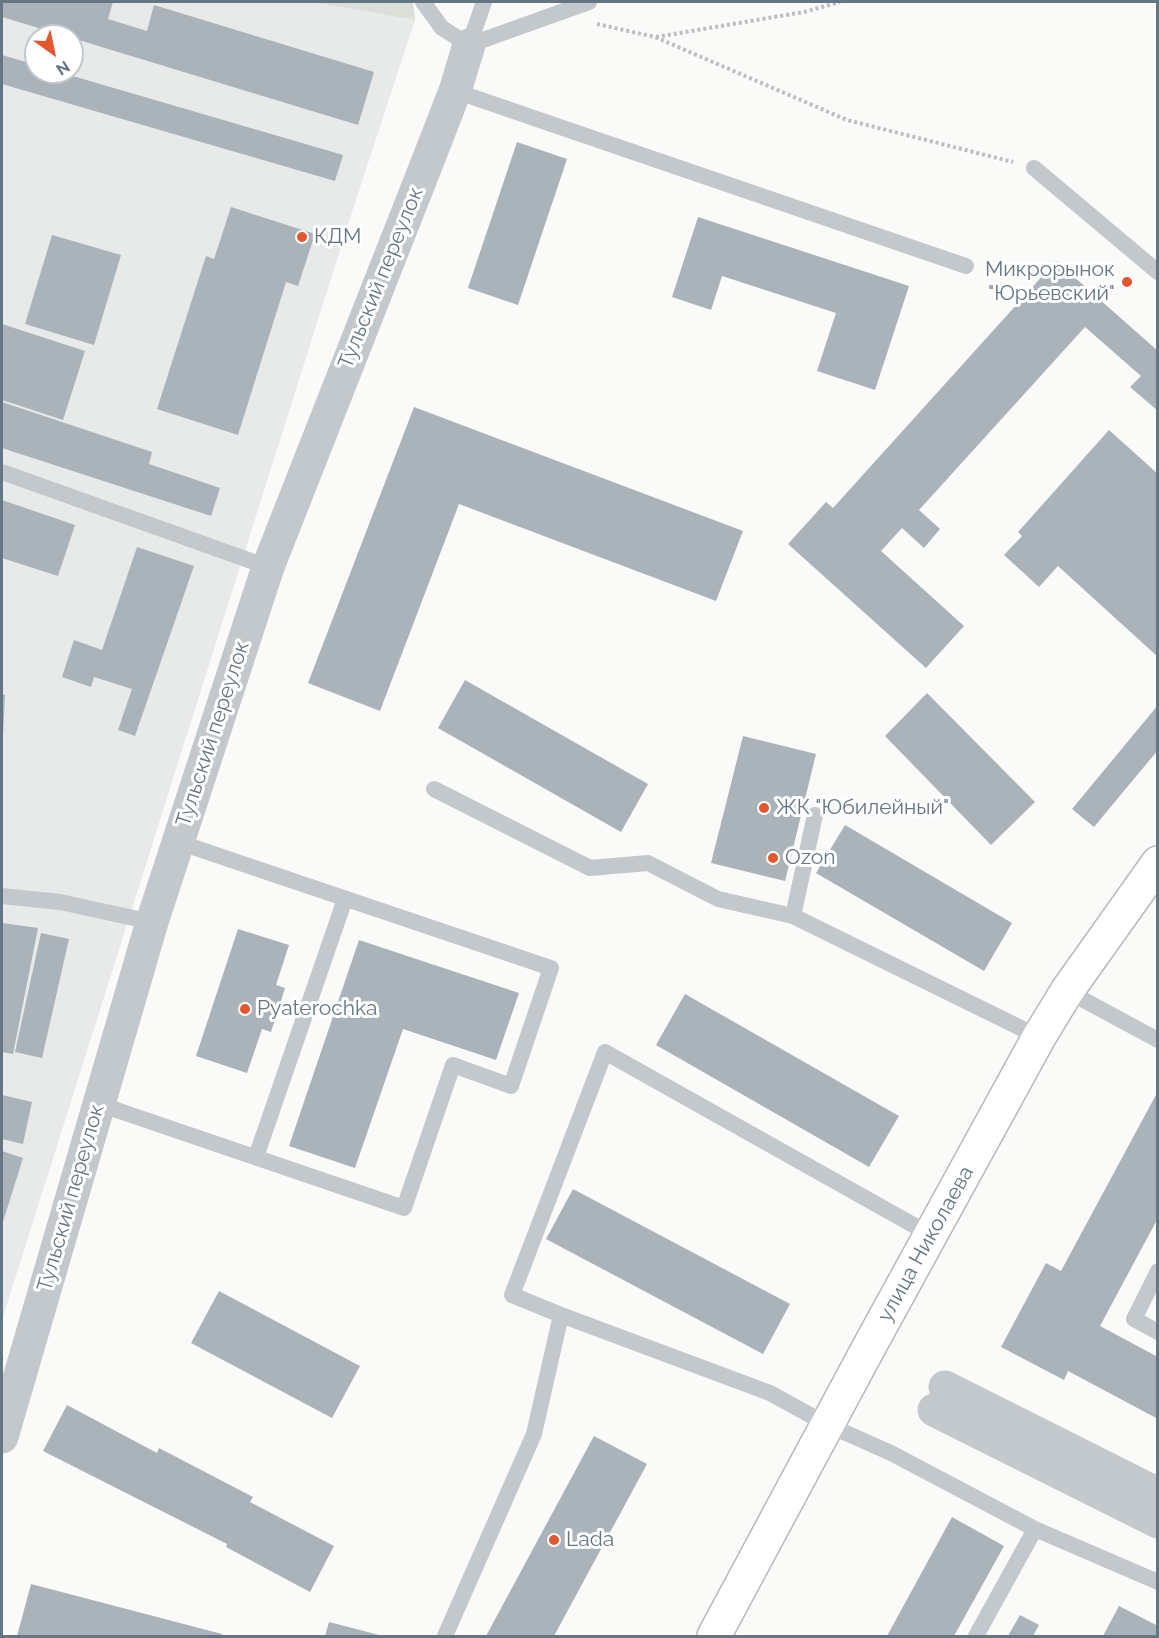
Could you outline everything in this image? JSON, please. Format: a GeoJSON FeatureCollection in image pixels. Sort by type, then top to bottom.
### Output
{"type":"FeatureCollection","features":[{"type":"Feature","properties":{"kind":"main road","name":"улица Николаева"},"geometry":{"type":"LineString","coordinates":[[714,1636],[1039,1037],[1067,991],[1158,863]]}},
{"type":"Feature","properties":{"kind":"street","name":"Тульский переулок"},"geometry":{"type":"LineString","coordinates":[[2,1437],[152,922],[268,567],[455,90],[469,45]]}},
{"type":"Feature","properties":{"kind":"street"},"geometry":{"type":"LineString","coordinates":[[1158,1494],[939,1399],[1158,1522]]}},
{"type":"Feature","properties":{"kind":"lane"},"geometry":{"type":"LineString","coordinates":[[423,2],[442,28],[469,45]]}},
{"type":"Feature","properties":{"kind":"lane"},"geometry":{"type":"LineString","coordinates":[[469,45],[484,2]]}},
{"type":"Feature","properties":{"kind":"lane"},"geometry":{"type":"LineString","coordinates":[[469,45],[589,2]]}},
{"type":"Feature","properties":{"kind":"lane"},"geometry":{"type":"LineString","coordinates":[[455,90],[966,266]]}},
{"type":"Feature","properties":{"kind":"lane"},"geometry":{"type":"LineString","coordinates":[[1034,168],[1158,272]]}},
{"type":"Feature","properties":{"kind":"lane"},"geometry":{"type":"LineString","coordinates":[[2,472],[268,567]]}},
{"type":"Feature","properties":{"kind":"lane"},"geometry":{"type":"LineString","coordinates":[[434,789],[590,867],[648,863],[718,899],[793,916],[1039,1037]]}},
{"type":"Feature","properties":{"kind":"lane"},"geometry":{"type":"LineString","coordinates":[[793,916],[815,815]]}},
{"type":"Feature","properties":{"kind":"lane"},"geometry":{"type":"LineString","coordinates":[[99,1104],[404,1208],[453,1065],[511,1086],[551,968],[178,842]]}},
{"type":"Feature","properties":{"kind":"lane"},"geometry":{"type":"LineString","coordinates":[[2,896],[60,902],[152,922]]}},
{"type":"Feature","properties":{"kind":"lane"},"geometry":{"type":"LineString","coordinates":[[256,1157],[345,898]]}},
{"type":"Feature","properties":{"kind":"lane"},"geometry":{"type":"LineString","coordinates":[[1067,991],[1158,1040]]}},
{"type":"Feature","properties":{"kind":"lane"},"geometry":{"type":"LineString","coordinates":[[931,1235],[605,1052],[512,1295],[770,1393],[828,1425],[891,1453],[1035,1529],[1158,1582]]}},
{"type":"Feature","properties":{"kind":"lane"},"geometry":{"type":"LineString","coordinates":[[1158,1271],[1134,1319],[1158,1332]]}},
{"type":"Feature","properties":{"kind":"lane"},"geometry":{"type":"LineString","coordinates":[[445,1636],[534,1434],[561,1315]]}},
{"type":"Feature","properties":{"kind":"lane"},"geometry":{"type":"LineString","coordinates":[[976,1636],[1035,1529]]}},
{"type":"Feature","properties":{"kind":"path"},"geometry":{"type":"LineString","coordinates":[[655,38],[804,12],[840,2]]}},
{"type":"Feature","properties":{"kind":"path"},"geometry":{"type":"LineString","coordinates":[[555,14],[655,38],[847,120],[1034,168]]}},
{"type":"Feature","properties":{"kind":"shaded area"},"geometry":{"type":"Polygon","coordinates":[[[2,2],[312,2],[415,20],[353,209],[2,1320],[2,2]]]}},
{"type":"Feature","properties":{"kind":"shaded area"},"geometry":{"type":"Polygon","coordinates":[[[312,2],[413,2],[415,20],[312,2]]]}},
{"type":"Feature","properties":{"kind":"building"},"geometry":{"type":"Polygon","coordinates":[[[2,2],[113,2],[108,19],[147,31],[154,5],[374,72],[358,125],[84,42],[84,24],[25,24],[2,17],[2,2]]]}},
{"type":"Feature","properties":{"kind":"building"},"geometry":{"type":"Polygon","coordinates":[[[2,55],[24,61],[24,84],[84,84],[84,79],[343,155],[335,181],[2,84],[2,55]]]}},
{"type":"Feature","properties":{"kind":"building"},"geometry":{"type":"Polygon","coordinates":[[[517,142],[567,159],[518,305],[468,288],[517,142]]]}},
{"type":"Feature","properties":{"kind":"building"},"geometry":{"type":"Polygon","coordinates":[[[231,207],[315,234],[298,286],[286,282],[238,435],[157,409],[206,256],[214,259],[231,207]]]}},
{"type":"Feature","properties":{"kind":"building"},"geometry":{"type":"Polygon","coordinates":[[[698,217],[909,286],[875,390],[817,371],[836,313],[722,276],[711,310],[672,297],[698,217]]]}},
{"type":"Feature","properties":{"kind":"building"},"geometry":{"type":"Polygon","coordinates":[[[52,235],[121,255],[94,345],[25,324],[52,235]]]}},
{"type":"Feature","properties":{"kind":"building"},"geometry":{"type":"Polygon","coordinates":[[[1056,261],[1158,351],[1158,411],[1130,387],[1141,376],[1085,327],[919,510],[940,529],[924,548],[902,528],[881,551],[964,626],[926,668],[788,544],[826,502],[833,508],[1056,261]]]}},
{"type":"Feature","properties":{"kind":"building"},"geometry":{"type":"Polygon","coordinates":[[[2,324],[85,351],[63,420],[2,400],[2,324]]]}},
{"type":"Feature","properties":{"kind":"building"},"geometry":{"type":"Polygon","coordinates":[[[2,402],[152,452],[149,464],[220,488],[211,516],[2,448],[2,402]]]}},
{"type":"Feature","properties":{"kind":"building"},"geometry":{"type":"Polygon","coordinates":[[[414,407],[743,531],[716,601],[459,504],[380,711],[308,683],[414,407]]]}},
{"type":"Feature","properties":{"kind":"building"},"geometry":{"type":"Polygon","coordinates":[[[1109,430],[1158,474],[1158,657],[1058,566],[1039,587],[1004,555],[1022,536],[1018,532],[1109,430]]]}},
{"type":"Feature","properties":{"kind":"building"},"geometry":{"type":"Polygon","coordinates":[[[2,500],[75,525],[58,576],[2,558],[2,500]]]}},
{"type":"Feature","properties":{"kind":"building"},"geometry":{"type":"Polygon","coordinates":[[[137,547],[194,566],[135,736],[118,730],[132,689],[94,677],[91,687],[62,677],[74,640],[102,650],[137,547]]]}},
{"type":"Feature","properties":{"kind":"building"},"geometry":{"type":"Polygon","coordinates":[[[465,680],[648,784],[621,832],[438,728],[465,680]]]}},
{"type":"Feature","properties":{"kind":"building"},"geometry":{"type":"Polygon","coordinates":[[[927,693],[1035,802],[991,845],[885,736],[927,693]]]}},
{"type":"Feature","properties":{"kind":"building"},"geometry":{"type":"Polygon","coordinates":[[[2,694],[5,695],[3,736],[2,736],[2,694]]]}},
{"type":"Feature","properties":{"kind":"building"},"geometry":{"type":"Polygon","coordinates":[[[1158,705],[1158,750],[1094,827],[1072,809],[1158,705]]]}},
{"type":"Feature","properties":{"kind":"building","name":"ЖК \"Юбилейный\""},"geometry":{"type":"Polygon","coordinates":[[[743,736],[816,754],[785,881],[711,863],[743,736]]]}},
{"type":"Feature","properties":{"kind":"building"},"geometry":{"type":"Polygon","coordinates":[[[845,825],[1012,923],[984,971],[816,873],[845,825]]]}},
{"type":"Feature","properties":{"kind":"building"},"geometry":{"type":"Polygon","coordinates":[[[2,923],[38,928],[13,1054],[2,1052],[2,923]]]}},
{"type":"Feature","properties":{"kind":"building","name":"Pyaterochka"},"geometry":{"type":"Polygon","coordinates":[[[238,929],[289,945],[276,985],[285,988],[271,1032],[262,1029],[247,1073],[196,1056],[238,929]]]}},
{"type":"Feature","properties":{"kind":"building"},"geometry":{"type":"Polygon","coordinates":[[[41,933],[69,939],[42,1058],[15,1052],[41,933]]]}},
{"type":"Feature","properties":{"kind":"building"},"geometry":{"type":"Polygon","coordinates":[[[359,940],[519,993],[496,1060],[403,1029],[355,1168],[289,1146],[359,940]]]}},
{"type":"Feature","properties":{"kind":"building"},"geometry":{"type":"Polygon","coordinates":[[[685,994],[899,1116],[869,1167],[656,1045],[685,994]]]}},
{"type":"Feature","properties":{"kind":"building"},"geometry":{"type":"Polygon","coordinates":[[[1158,1091],[1158,1218],[1100,1326],[1158,1357],[1158,1419],[1068,1371],[1064,1380],[1001,1347],[1046,1263],[1061,1271],[1158,1091]]]}},
{"type":"Feature","properties":{"kind":"building"},"geometry":{"type":"Polygon","coordinates":[[[2,1095],[32,1102],[23,1144],[2,1139],[2,1095]]]}},
{"type":"Feature","properties":{"kind":"building"},"geometry":{"type":"Polygon","coordinates":[[[2,1151],[23,1158],[2,1225],[2,1151]]]}},
{"type":"Feature","properties":{"kind":"building"},"geometry":{"type":"Polygon","coordinates":[[[573,1189],[790,1304],[763,1354],[546,1239],[573,1189]]]}},
{"type":"Feature","properties":{"kind":"building"},"geometry":{"type":"Polygon","coordinates":[[[219,1291],[360,1366],[332,1418],[191,1343],[219,1291]]]}},
{"type":"Feature","properties":{"kind":"building"},"geometry":{"type":"Polygon","coordinates":[[[67,1405],[157,1453],[159,1448],[253,1497],[250,1502],[334,1546],[310,1592],[226,1547],[227,1544],[43,1451],[67,1405]]]}},
{"type":"Feature","properties":{"kind":"building"},"geometry":{"type":"Polygon","coordinates":[[[594,1436],[647,1464],[554,1636],[486,1636],[594,1436]]]}},
{"type":"Feature","properties":{"kind":"building"},"geometry":{"type":"Polygon","coordinates":[[[952,1517],[1004,1546],[954,1636],[887,1636],[952,1517]]]}},
{"type":"Feature","properties":{"kind":"building"},"geometry":{"type":"Polygon","coordinates":[[[31,1584],[222,1634],[221,1636],[17,1636],[31,1584]]]}},
{"type":"Feature","properties":{"kind":"building"},"geometry":{"type":"Polygon","coordinates":[[[1119,1606],[1158,1626],[1158,1636],[1103,1636],[1119,1606]]]}},
{"type":"Feature","properties":{"kind":"building"},"geometry":{"type":"Polygon","coordinates":[[[1020,1615],[1039,1625],[1033,1636],[1008,1636],[1020,1615]]]}},
{"type":"Feature","properties":{"kind":"building"},"geometry":{"type":"Polygon","coordinates":[[[329,1622],[383,1636],[325,1636],[329,1622]]]}},
{"type":"Feature","properties":{"kind":"place","name":"КДМ"},"geometry":{"type":"Point","coordinates":[302,237]}},
{"type":"Feature","properties":{"kind":"place","name":"Микрорынок \"Юрьевский\""},"geometry":{"type":"Point","coordinates":[1127,282]}},
{"type":"Feature","properties":{"kind":"place","name":"ЖК \"Юбилейный\""},"geometry":{"type":"Point","coordinates":[764,808]}},
{"type":"Feature","properties":{"kind":"place","name":"Ozon"},"geometry":{"type":"Point","coordinates":[773,858]}},
{"type":"Feature","properties":{"kind":"place","name":"Pyaterochka"},"geometry":{"type":"Point","coordinates":[245,1009]}},
{"type":"Feature","properties":{"kind":"place","name":"Lada"},"geometry":{"type":"Point","coordinates":[554,1540]}}]}
